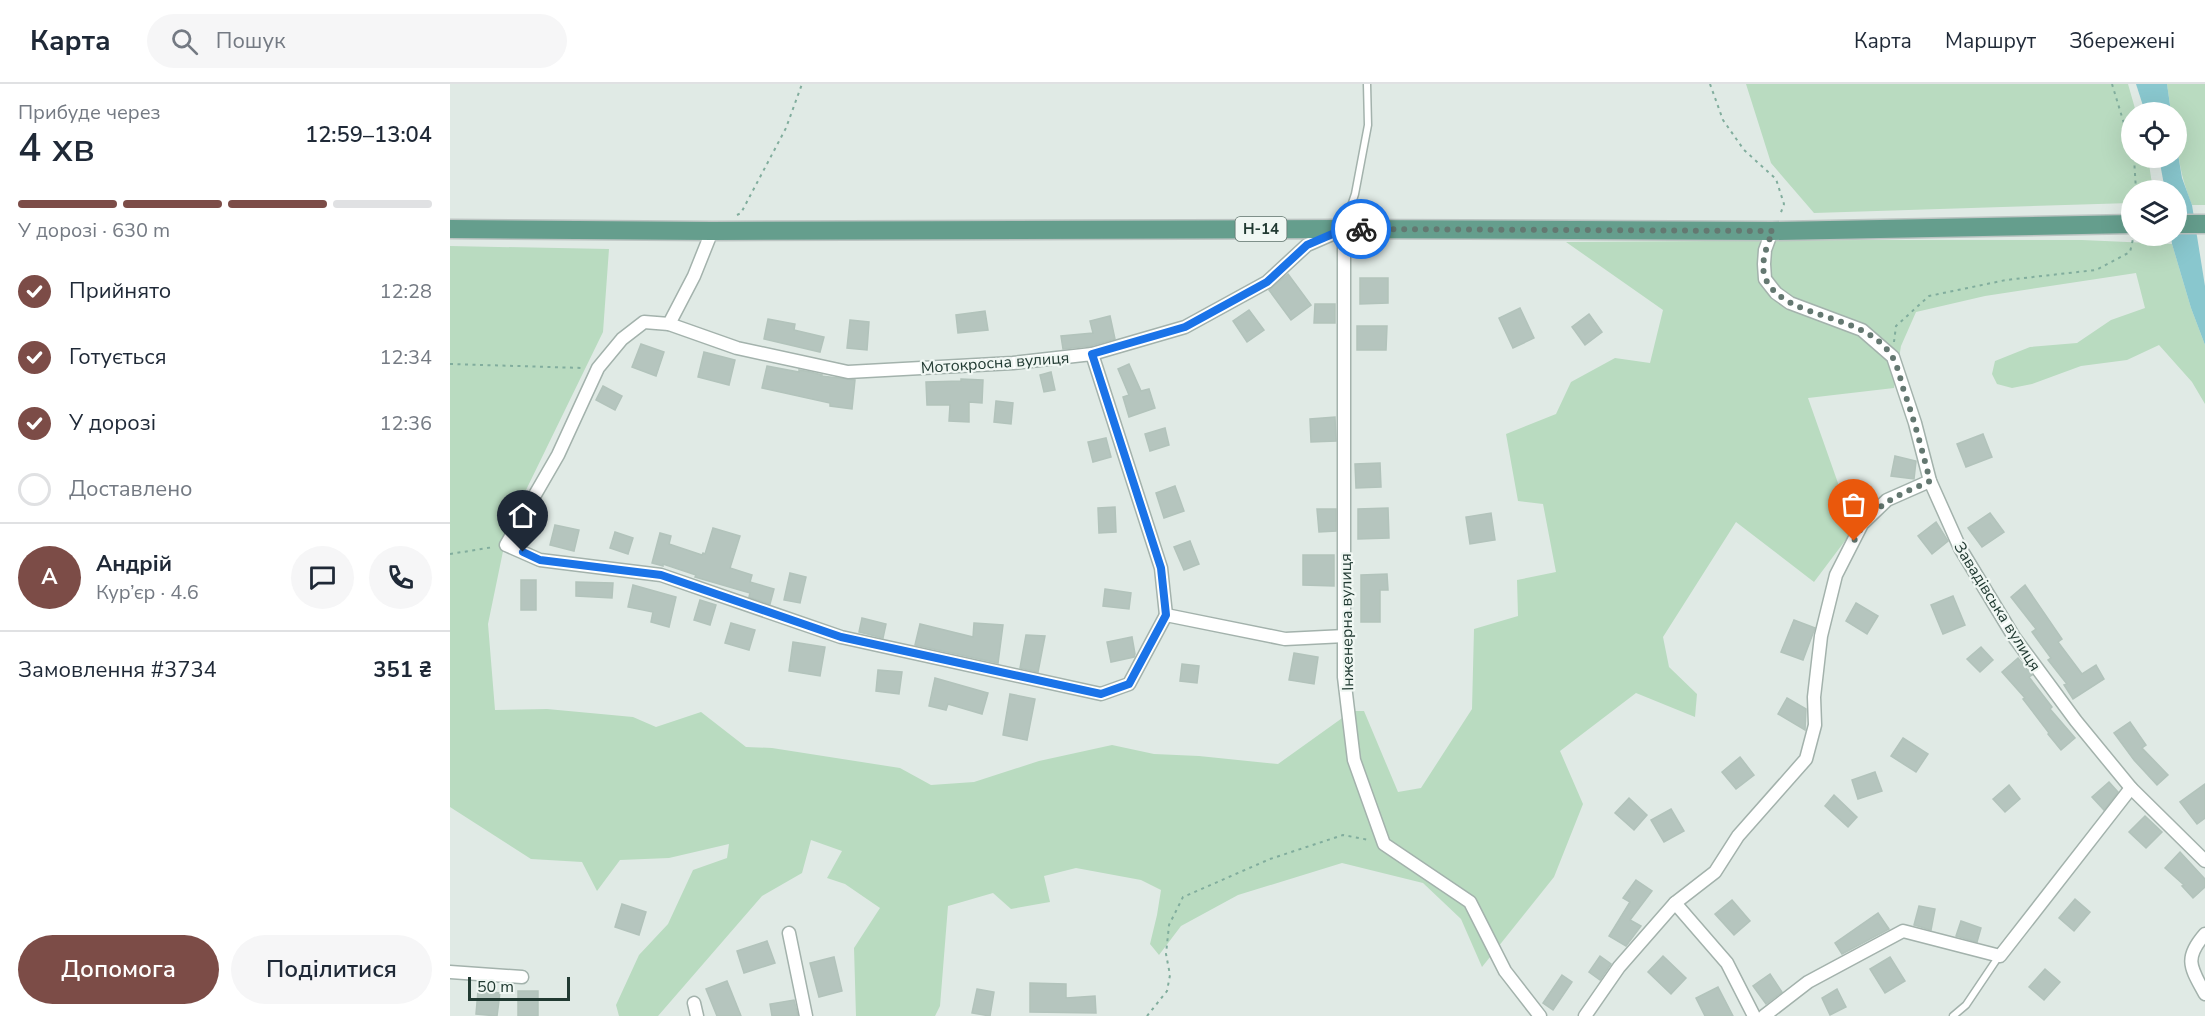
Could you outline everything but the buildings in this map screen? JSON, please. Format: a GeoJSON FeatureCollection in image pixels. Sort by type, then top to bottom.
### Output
{"type":"FeatureCollection","features":[{"type":"Feature","properties":{"kind":"main road","name":"Н-14"},"geometry":{"type":"LineString","coordinates":[[450,229],[1773,231],[2121,224]]}},
{"type":"Feature","properties":{"kind":"main road"},"geometry":{"type":"LineString","coordinates":[[2187,224],[2205,224]]}},
{"type":"Feature","properties":{"kind":"street"},"geometry":{"type":"LineString","coordinates":[[1092,354],[1185,327],[1267,282],[1307,245],[1344,229]]}},
{"type":"Feature","properties":{"kind":"street","name":"Інженерна вулиця"},"geometry":{"type":"LineString","coordinates":[[1344,229],[1344,677],[1354,760],[1384,844]]}},
{"type":"Feature","properties":{"kind":"street"},"geometry":{"type":"LineString","coordinates":[[712,231],[694,276],[669,324],[644,322],[622,339],[598,368],[558,455],[506,545],[540,560],[661,575],[841,637],[1101,694],[1129,684],[1166,615],[1285,639],[1345,636]]}},
{"type":"Feature","properties":{"kind":"street"},"geometry":{"type":"LineString","coordinates":[[1773,231],[1765,250],[1764,264],[1765,279],[1776,293],[1790,303],[1862,330],[1893,357]]}},
{"type":"Feature","properties":{"kind":"street","name":"Мотокросна вулиця"},"geometry":{"type":"LineString","coordinates":[[669,324],[737,348],[848,372],[1013,363],[1092,354],[1161,568],[1166,615]]}},
{"type":"Feature","properties":{"kind":"street","name":"Завадівська вулиця"},"geometry":{"type":"LineString","coordinates":[[1893,357],[1915,423],[1930,481],[1960,548],[2014,637],[2076,721],[2131,788],[2205,861]]}},
{"type":"Feature","properties":{"kind":"street"},"geometry":{"type":"LineString","coordinates":[[1585,1016],[1619,967],[1675,903],[1715,872],[1738,836],[1806,759],[1815,725],[1814,697],[1821,636],[1836,575],[1862,524],[1887,500],[1930,481]]}},
{"type":"Feature","properties":{"kind":"street"},"geometry":{"type":"LineString","coordinates":[[1764,1016],[1808,982],[1903,931],[2000,956],[2131,788]]}},
{"type":"Feature","properties":{"kind":"street"},"geometry":{"type":"LineString","coordinates":[[1384,844],[1470,902],[1505,971],[1540,1016]]}},
{"type":"Feature","properties":{"kind":"street"},"geometry":{"type":"LineString","coordinates":[[1675,903],[1727,963],[1754,1016]]}},
{"type":"Feature","properties":{"kind":"street"},"geometry":{"type":"LineString","coordinates":[[789,933],[806,1016]]}},
{"type":"Feature","properties":{"kind":"street"},"geometry":{"type":"LineString","coordinates":[[2205,934],[2192,951],[2192,970],[2205,994]]}},
{"type":"Feature","properties":{"kind":"street"},"geometry":{"type":"LineString","coordinates":[[450,972],[522,977]]}},
{"type":"Feature","properties":{"kind":"street"},"geometry":{"type":"LineString","coordinates":[[694,1003],[697,1016]]}},
{"type":"Feature","properties":{"kind":"lane"},"geometry":{"type":"LineString","coordinates":[[1344,229],[1355,194],[1368,125],[1367,84]]}},
{"type":"Feature","properties":{"kind":"lane"},"geometry":{"type":"LineString","coordinates":[[1953,1016],[1966,1005],[2000,956]]}},
{"type":"Feature","properties":{"kind":"path"},"geometry":{"type":"LineString","coordinates":[[712,231],[741,213],[786,128],[802,84]]}},
{"type":"Feature","properties":{"kind":"path"},"geometry":{"type":"LineString","coordinates":[[1710,84],[1723,120],[1733,135],[1744,150],[1776,179],[1784,204],[1773,231]]}},
{"type":"Feature","properties":{"kind":"path"},"geometry":{"type":"LineString","coordinates":[[2112,84],[2121,114]]}},
{"type":"Feature","properties":{"kind":"path"},"geometry":{"type":"LineString","coordinates":[[1893,357],[1896,326],[1929,296],[2006,280],[2096,270],[2130,252],[2131,246]]}},
{"type":"Feature","properties":{"kind":"path"},"geometry":{"type":"LineString","coordinates":[[450,364],[598,368]]}},
{"type":"Feature","properties":{"kind":"path"},"geometry":{"type":"LineString","coordinates":[[450,554],[506,545]]}},
{"type":"Feature","properties":{"kind":"path"},"geometry":{"type":"LineString","coordinates":[[1147,1016],[1167,991],[1170,975],[1166,954],[1169,925],[1183,897],[1270,859],[1343,835],[1384,844]]}},
{"type":"Feature","properties":{"kind":"green space"},"geometry":{"type":"Polygon","coordinates":[[[1746,84],[2128,84],[2133,102],[2121,102],[2121,168],[2150,168],[2151,180],[2121,180],[2121,203],[1814,213],[1771,163],[1746,84]]]}},
{"type":"Feature","properties":{"kind":"green space"},"geometry":{"type":"Polygon","coordinates":[[[2167,84],[2205,84],[2205,205],[2192,205],[2187,192],[2187,180],[2184,180],[2181,168],[2187,168],[2187,102],[2170,102],[2167,84]]]}},
{"type":"Feature","properties":{"kind":"green space"},"geometry":{"type":"Polygon","coordinates":[[[2082,240],[2121,242],[2121,246],[2173,246],[2205,345],[2205,404],[2192,382],[2159,345],[2127,360],[2081,366],[2032,384],[2012,388],[1997,384],[1992,374],[1995,361],[2030,347],[2077,343],[2111,320],[2145,308],[2136,273],[1985,296],[1916,312],[1901,346],[1894,388],[1808,398],[1845,503],[1878,497],[1814,582],[1736,522],[1663,637],[1669,667],[1697,694],[1695,717],[1636,693],[1560,751],[1583,804],[1554,877],[1482,967],[1461,919],[1423,883],[1342,863],[1238,895],[1181,926],[1159,955],[1150,944],[1161,890],[1141,880],[1076,868],[1044,876],[1050,902],[1011,909],[993,893],[948,906],[940,1006],[935,1016],[856,1016],[854,948],[880,908],[845,884],[827,878],[842,851],[811,840],[802,873],[762,896],[658,1016],[619,1016],[616,1005],[639,955],[668,924],[693,870],[727,858],[729,844],[669,858],[620,860],[597,891],[582,862],[531,859],[450,807],[450,246],[609,249],[603,332],[508,527],[488,624],[495,710],[547,709],[633,717],[656,727],[701,712],[746,747],[772,748],[900,768],[931,785],[974,782],[1039,761],[1112,745],[1154,754],[1278,764],[1352,711],[1364,711],[1398,792],[1421,788],[1472,709],[1474,629],[1518,616],[1517,580],[1556,572],[1543,504],[1518,501],[1506,434],[1556,414],[1571,382],[1615,358],[1650,363],[1663,310],[1566,242],[2082,240]]]}},
{"type":"Feature","properties":{"kind":"water"},"geometry":{"type":"Polygon","coordinates":[[[2136,84],[2167,84],[2170,102],[2142,102],[2136,84]]]}},
{"type":"Feature","properties":{"kind":"water"},"geometry":{"type":"Polygon","coordinates":[[[2161,168],[2180,168],[2183,180],[2163,180],[2161,168]]]}},
{"type":"Feature","properties":{"kind":"water"},"geometry":{"type":"Polygon","coordinates":[[[2187,192],[2192,205],[2205,286],[2205,345],[2173,246],[2187,246],[2187,192]]]}},
{"type":"Feature","properties":{"kind":"way so far"},"geometry":{"type":"LineString","coordinates":[[1361,229],[1773,231],[1765,250],[1765,279],[1776,293],[1790,303],[1862,330],[1882,345],[1893,357],[1915,423],[1930,481],[1887,500],[1862,524],[1854,541]]}},
{"type":"Feature","properties":{"kind":"route"},"geometry":{"type":"LineString","coordinates":[[523,552],[540,560],[661,575],[841,637],[1101,694],[1129,684],[1166,615],[1161,568],[1092,354],[1185,327],[1267,282],[1307,245],[1344,229],[1361,229]]}}]}
